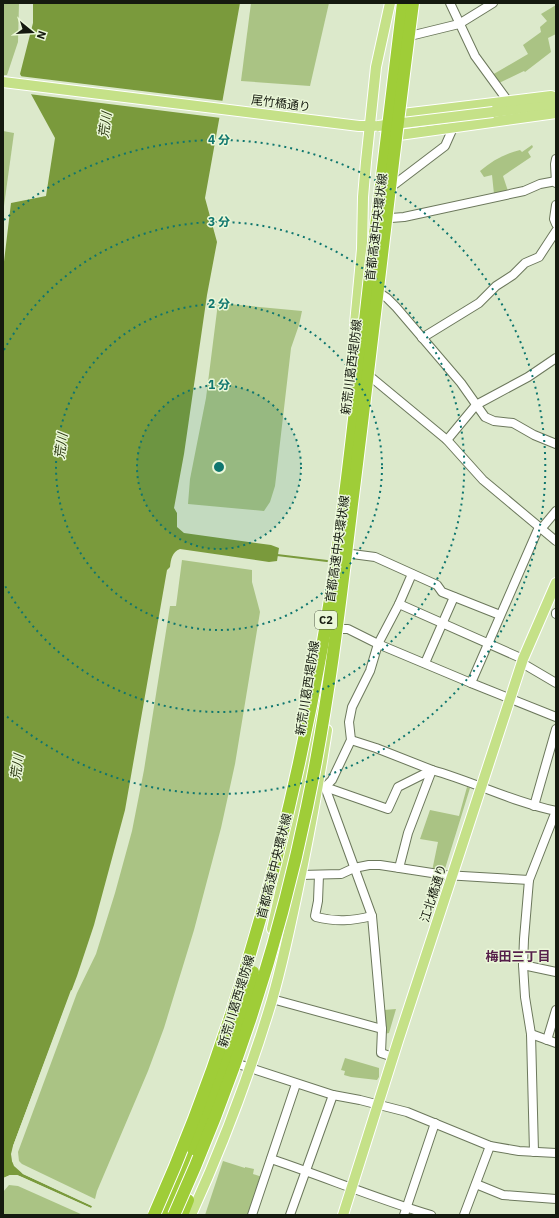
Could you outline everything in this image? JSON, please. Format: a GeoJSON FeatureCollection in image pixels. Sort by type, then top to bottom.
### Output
{"type":"FeatureCollection","features":[{"type":"Feature","properties":{"kind":"highway","name":"首都高速中央環状線"},"geometry":{"type":"LineString","coordinates":[[154,1215],[188,1134],[219,1052],[237,998],[270,885],[300,758],[338,552],[403,3]]}},
{"type":"Feature","properties":{"kind":"highway","name":"首都高速中央環状線"},"geometry":{"type":"LineString","coordinates":[[174,1215],[214,1123],[262,981],[286,897],[307,808],[333,653],[364,414],[398,118],[413,3]]}},
{"type":"Feature","properties":{"kind":"highway"},"geometry":{"type":"LineString","coordinates":[[165,1215],[218,1085],[248,991],[287,840],[293,810],[300,758]]}},
{"type":"Feature","properties":{"kind":"highway"},"geometry":{"type":"LineString","coordinates":[[182,1215],[220,1125],[253,1031],[278,948],[286,897]]}},
{"type":"Feature","properties":{"kind":"main road"},"geometry":{"type":"LineString","coordinates":[[372,378],[365,367],[357,347],[355,324],[362,248],[363,197],[374,126],[376,68],[390,3]]}},
{"type":"Feature","properties":{"kind":"main road","name":"新荒川葛西堤防線"},"geometry":{"type":"LineString","coordinates":[[170,1215],[209,1120],[231,1061],[268,944],[289,857],[304,783],[341,553],[397,135],[408,3]]}},
{"type":"Feature","properties":{"kind":"main road","name":"新荒川葛西堤防線"},"geometry":{"type":"LineString","coordinates":[[399,115],[414,35],[418,3]]}},
{"type":"Feature","properties":{"kind":"main road","name":"尾竹橋通り"},"geometry":{"type":"LineString","coordinates":[[3,82],[374,126],[556,104]]}},
{"type":"Feature","properties":{"kind":"main road"},"geometry":{"type":"LineString","coordinates":[[399,115],[507,100],[551,96],[556,98]]}},
{"type":"Feature","properties":{"kind":"main road"},"geometry":{"type":"LineString","coordinates":[[397,135],[556,113]]}},
{"type":"Feature","properties":{"kind":"main road","name":"新荒川葛西堤防線"},"geometry":{"type":"LineString","coordinates":[[191,1215],[227,1130],[250,1068],[272,1000],[288,939],[322,786],[352,554],[395,184],[397,135]]}},
{"type":"Feature","properties":{"kind":"main road","name":"江北橋通り"},"geometry":{"type":"LineString","coordinates":[[343,1215],[480,787],[523,661],[556,583]]}},
{"type":"Feature","properties":{"kind":"main road"},"geometry":{"type":"LineString","coordinates":[[160,1215],[204,1111],[222,1060],[224,1059],[231,1061]]}},
{"type":"Feature","properties":{"kind":"street"},"geometry":{"type":"LineString","coordinates":[[450,3],[475,56],[507,100]]}},
{"type":"Feature","properties":{"kind":"street"},"geometry":{"type":"LineString","coordinates":[[414,35],[459,24],[493,3]]}},
{"type":"Feature","properties":{"kind":"street"},"geometry":{"type":"LineString","coordinates":[[395,184],[445,146],[453,128]]}},
{"type":"Feature","properties":{"kind":"street"},"geometry":{"type":"LineString","coordinates":[[391,218],[411,216],[524,191],[540,184],[556,182],[554,164],[556,158]]}},
{"type":"Feature","properties":{"kind":"street"},"geometry":{"type":"LineString","coordinates":[[556,206],[554,211],[554,219],[556,224]]}},
{"type":"Feature","properties":{"kind":"street"},"geometry":{"type":"LineString","coordinates":[[422,338],[479,304],[496,286],[513,275],[525,263],[539,257],[556,231]]}},
{"type":"Feature","properties":{"kind":"street"},"geometry":{"type":"LineString","coordinates":[[382,294],[461,384],[485,417],[494,421],[513,423],[534,435],[556,444]]}},
{"type":"Feature","properties":{"kind":"street"},"geometry":{"type":"LineString","coordinates":[[446,440],[476,405],[528,377],[556,358]]}},
{"type":"Feature","properties":{"kind":"street"},"geometry":{"type":"LineString","coordinates":[[372,378],[446,440],[483,480],[556,542]]}},
{"type":"Feature","properties":{"kind":"street"},"geometry":{"type":"LineString","coordinates":[[471,683],[540,528],[556,511]]}},
{"type":"Feature","properties":{"kind":"street"},"geometry":{"type":"LineString","coordinates":[[352,554],[375,557],[437,585],[442,592],[500,615]]}},
{"type":"Feature","properties":{"kind":"street"},"geometry":{"type":"LineString","coordinates":[[322,786],[332,780],[351,740],[349,722],[352,707],[370,671],[378,644],[399,604],[412,574]]}},
{"type":"Feature","properties":{"kind":"street"},"geometry":{"type":"LineString","coordinates":[[425,663],[454,597]]}},
{"type":"Feature","properties":{"kind":"street"},"geometry":{"type":"LineString","coordinates":[[399,604],[488,643],[523,661],[556,683]]}},
{"type":"Feature","properties":{"kind":"street"},"geometry":{"type":"LineString","coordinates":[[342,629],[348,629],[378,644],[556,717]]}},
{"type":"Feature","properties":{"kind":"street"},"geometry":{"type":"LineString","coordinates":[[534,806],[554,744],[556,728]]}},
{"type":"Feature","properties":{"kind":"street"},"geometry":{"type":"LineString","coordinates":[[351,740],[534,806],[556,811],[529,880],[523,965],[525,997],[531,1034],[534,1152]]}},
{"type":"Feature","properties":{"kind":"street"},"geometry":{"type":"LineString","coordinates":[[304,783],[322,786],[388,809],[398,787],[432,770]]}},
{"type":"Feature","properties":{"kind":"street"},"geometry":{"type":"LineString","coordinates":[[399,868],[408,833],[432,770]]}},
{"type":"Feature","properties":{"kind":"street"},"geometry":{"type":"LineString","coordinates":[[322,786],[372,916],[382,1029],[382,1053],[393,1057]]}},
{"type":"Feature","properties":{"kind":"street"},"geometry":{"type":"LineString","coordinates":[[301,875],[341,874],[354,868],[369,865],[452,875],[529,880]]}},
{"type":"Feature","properties":{"kind":"street"},"geometry":{"type":"LineString","coordinates":[[320,875],[316,917],[334,921],[359,919],[372,916]]}},
{"type":"Feature","properties":{"kind":"street"},"geometry":{"type":"LineString","coordinates":[[523,965],[556,972]]}},
{"type":"Feature","properties":{"kind":"street"},"geometry":{"type":"LineString","coordinates":[[272,1000],[382,1029]]}},
{"type":"Feature","properties":{"kind":"street"},"geometry":{"type":"LineString","coordinates":[[547,1040],[556,1010]]}},
{"type":"Feature","properties":{"kind":"street"},"geometry":{"type":"LineString","coordinates":[[531,1034],[556,1044]]}},
{"type":"Feature","properties":{"kind":"street"},"geometry":{"type":"LineString","coordinates":[[231,1061],[296,1084],[333,1095],[407,1112],[435,1123],[450,1131],[490,1146],[519,1151],[556,1153]]}},
{"type":"Feature","properties":{"kind":"street"},"geometry":{"type":"LineString","coordinates":[[252,1215],[296,1084]]}},
{"type":"Feature","properties":{"kind":"street"},"geometry":{"type":"LineString","coordinates":[[290,1215],[333,1095]]}},
{"type":"Feature","properties":{"kind":"street"},"geometry":{"type":"LineString","coordinates":[[405,1211],[435,1123]]}},
{"type":"Feature","properties":{"kind":"street"},"geometry":{"type":"LineString","coordinates":[[464,1215],[490,1146]]}},
{"type":"Feature","properties":{"kind":"street"},"geometry":{"type":"LineString","coordinates":[[271,1159],[306,1170],[405,1211],[431,1215]]}},
{"type":"Feature","properties":{"kind":"street"},"geometry":{"type":"LineString","coordinates":[[476,1184],[503,1195],[556,1199]]}},
{"type":"Feature","properties":{"kind":"shaded area"},"geometry":{"type":"Polygon","coordinates":[[[3,3],[19,3],[18,42],[7,75],[3,75],[3,3]]]}},
{"type":"Feature","properties":{"kind":"shaded area"},"geometry":{"type":"Polygon","coordinates":[[[251,3],[329,3],[310,86],[241,81],[251,3]]]}},
{"type":"Feature","properties":{"kind":"shaded area"},"geometry":{"type":"Polygon","coordinates":[[[556,5],[556,34],[548,38],[551,52],[525,72],[524,71],[499,83],[492,75],[528,54],[523,45],[541,32],[540,27],[547,21],[541,14],[556,5]]]}},
{"type":"Feature","properties":{"kind":"shaded area"},"geometry":{"type":"Polygon","coordinates":[[[3,131],[14,133],[3,213],[3,131]]]}},
{"type":"Feature","properties":{"kind":"shaded area"},"geometry":{"type":"Polygon","coordinates":[[[532,145],[533,147],[528,152],[531,157],[503,176],[508,191],[494,194],[492,175],[484,177],[480,171],[498,158],[520,150],[522,152],[532,145]]]}},
{"type":"Feature","properties":{"kind":"shaded area"},"geometry":{"type":"Polygon","coordinates":[[[218,303],[302,311],[291,348],[275,486],[270,502],[264,511],[188,504],[190,479],[206,398],[218,303]]]}},
{"type":"Feature","properties":{"kind":"shaded area"},"geometry":{"type":"Polygon","coordinates":[[[182,560],[252,570],[252,582],[260,612],[235,764],[221,828],[194,930],[164,1028],[148,1071],[97,1191],[95,1199],[22,1164],[19,1161],[18,1152],[77,993],[96,954],[115,893],[132,831],[144,770],[170,606],[176,606],[182,560]]]}},
{"type":"Feature","properties":{"kind":"shaded area"},"geometry":{"type":"Polygon","coordinates":[[[467,787],[470,788],[444,872],[432,871],[438,842],[420,839],[430,810],[459,816],[467,787]]]}},
{"type":"Feature","properties":{"kind":"shaded area"},"geometry":{"type":"Polygon","coordinates":[[[396,1009],[389,1033],[384,1034],[384,1010],[396,1009]]]}},
{"type":"Feature","properties":{"kind":"shaded area"},"geometry":{"type":"Polygon","coordinates":[[[345,1058],[379,1068],[379,1077],[377,1080],[344,1075],[345,1071],[341,1070],[345,1058]]]}},
{"type":"Feature","properties":{"kind":"shaded area"},"geometry":{"type":"Polygon","coordinates":[[[223,1161],[245,1168],[254,1169],[253,1174],[262,1177],[249,1215],[205,1215],[223,1161]]]}},
{"type":"Feature","properties":{"kind":"shaded area"},"geometry":{"type":"Polygon","coordinates":[[[9,1185],[18,1186],[83,1215],[3,1215],[3,1192],[9,1185]]]}},
{"type":"Feature","properties":{"kind":"water","name":"荒川"},"geometry":{"type":"Polygon","coordinates":[[[33,3],[240,3],[205,198],[217,242],[207,295],[184,454],[174,508],[177,513],[177,527],[184,533],[271,545],[279,548],[277,561],[269,562],[180,549],[174,554],[171,559],[170,567],[167,570],[125,810],[94,925],[77,976],[13,1146],[12,1161],[23,1174],[92,1206],[91,1208],[17,1175],[10,1175],[3,1178],[3,270],[11,203],[46,196],[55,138],[20,74],[33,23],[33,3]]]}},
{"type":"Feature","properties":{"kind":"pier"},"geometry":{"type":"Polygon","coordinates":[[[19,76],[224,101],[221,118],[29,94],[19,76]]]}},
{"type":"Feature","properties":{"kind":"pier"},"geometry":{"type":"Polygon","coordinates":[[[71,990],[73,991],[13,1154],[16,1165],[24,1172],[93,1204],[92,1206],[23,1174],[14,1166],[11,1154],[71,990]]]}},
{"type":"Feature","properties":{"kind":"pier"},"geometry":{"type":"Polygon","coordinates":[[[10,1175],[22,1177],[91,1208],[90,1210],[16,1177],[3,1180],[10,1175]]]}},
{"type":"Feature","properties":{"kind":"waterway"},"geometry":{"type":"LineString","coordinates":[[277,555],[327,561]]}},
{"type":"Feature","properties":{"kind":"district","name":"梅田三丁目"},"geometry":{"type":"Point","coordinates":[518,956]}}]}
